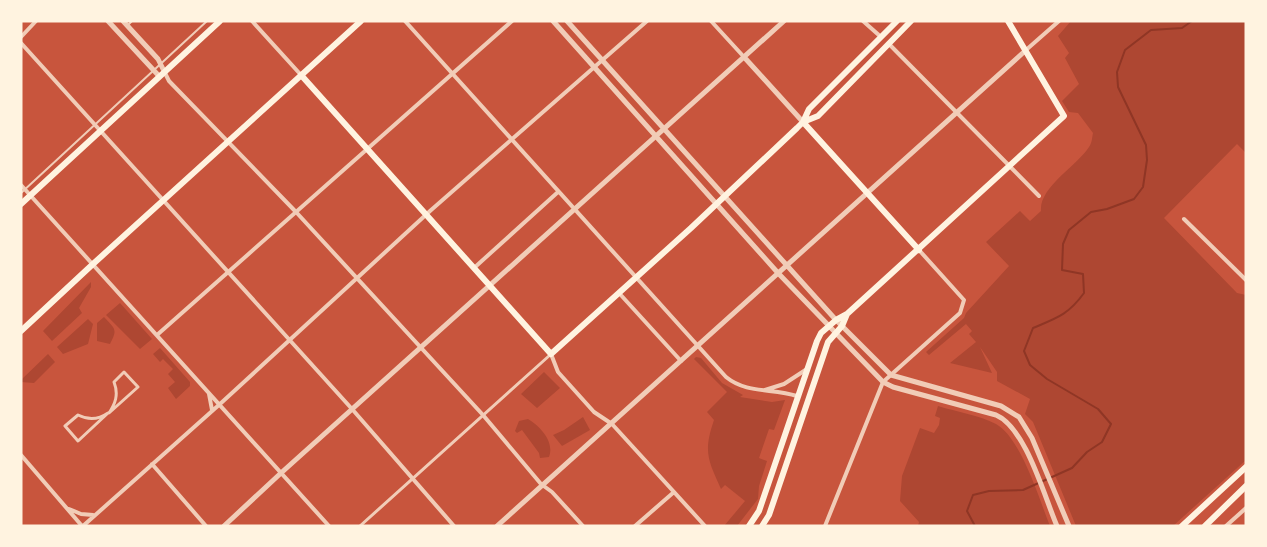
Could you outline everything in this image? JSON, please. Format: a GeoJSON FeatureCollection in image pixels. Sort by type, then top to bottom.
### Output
{"type":"FeatureCollection","features":[{"type":"Feature","properties":{"kind":"main road"},"geometry":{"type":"LineString","coordinates":[[21,204],[101,131],[159,72],[220,21]]}},
{"type":"Feature","properties":{"kind":"main road"},"geometry":{"type":"LineString","coordinates":[[23,326],[361,21]]}},
{"type":"Feature","properties":{"kind":"main road"},"geometry":{"type":"LineString","coordinates":[[803,122],[808,109],[897,21]]}},
{"type":"Feature","properties":{"kind":"main road"},"geometry":{"type":"LineString","coordinates":[[301,75],[551,354],[717,204],[803,122],[818,116],[911,21]]}},
{"type":"Feature","properties":{"kind":"main road"},"geometry":{"type":"LineString","coordinates":[[749,526],[759,511],[817,341],[828,327],[848,314],[1064,116],[1008,21]]}},
{"type":"Feature","properties":{"kind":"main road"},"geometry":{"type":"LineString","coordinates":[[803,122],[919,250]]}},
{"type":"Feature","properties":{"kind":"main road"},"geometry":{"type":"LineString","coordinates":[[762,526],[769,515],[825,349],[848,314]]}},
{"type":"Feature","properties":{"kind":"main road"},"geometry":{"type":"LineString","coordinates":[[1182,526],[1246,468]]}},
{"type":"Feature","properties":{"kind":"main road"},"geometry":{"type":"LineString","coordinates":[[1205,526],[1246,486]]}},
{"type":"Feature","properties":{"kind":"street"},"geometry":{"type":"LineString","coordinates":[[21,37],[36,21]]}},
{"type":"Feature","properties":{"kind":"street"},"geometry":{"type":"LineString","coordinates":[[108,21],[230,141],[483,415],[543,486],[552,492],[583,526]]}},
{"type":"Feature","properties":{"kind":"street"},"geometry":{"type":"LineString","coordinates":[[252,21],[301,75]]}},
{"type":"Feature","properties":{"kind":"street"},"geometry":{"type":"LineString","coordinates":[[405,21],[718,370],[733,382],[749,389],[797,396]]}},
{"type":"Feature","properties":{"kind":"street"},"geometry":{"type":"LineString","coordinates":[[157,335],[512,21]]}},
{"type":"Feature","properties":{"kind":"street"},"geometry":{"type":"LineString","coordinates":[[553,21],[778,273],[882,382],[996,415],[1010,424],[1022,442],[1055,523]]}},
{"type":"Feature","properties":{"kind":"street"},"geometry":{"type":"LineString","coordinates":[[567,21],[836,320],[891,375],[1001,406],[1019,417],[1032,438],[1069,526]]}},
{"type":"Feature","properties":{"kind":"street"},"geometry":{"type":"LineString","coordinates":[[22,456],[82,526],[220,404],[426,215],[647,21]]}},
{"type":"Feature","properties":{"kind":"street"},"geometry":{"type":"LineString","coordinates":[[711,21],[803,122]]}},
{"type":"Feature","properties":{"kind":"street"},"geometry":{"type":"LineString","coordinates":[[224,526],[784,21]]}},
{"type":"Feature","properties":{"kind":"street"},"geometry":{"type":"LineString","coordinates":[[863,21],[881,37]]}},
{"type":"Feature","properties":{"kind":"street"},"geometry":{"type":"LineString","coordinates":[[497,526],[1059,21]]}},
{"type":"Feature","properties":{"kind":"street"},"geometry":{"type":"LineString","coordinates":[[125,23],[160,64],[159,72]]}},
{"type":"Feature","properties":{"kind":"street"},"geometry":{"type":"LineString","coordinates":[[21,43],[352,409],[454,526]]}},
{"type":"Feature","properties":{"kind":"street"},"geometry":{"type":"LineString","coordinates":[[889,44],[1040,196]]}},
{"type":"Feature","properties":{"kind":"street"},"geometry":{"type":"LineString","coordinates":[[21,184],[329,526]]}},
{"type":"Feature","properties":{"kind":"street"},"geometry":{"type":"LineString","coordinates":[[474,268],[558,192]]}},
{"type":"Feature","properties":{"kind":"street"},"geometry":{"type":"LineString","coordinates":[[1184,219],[1246,280]]}},
{"type":"Feature","properties":{"kind":"street"},"geometry":{"type":"LineString","coordinates":[[825,526],[882,382],[960,313],[964,300],[919,250]]}},
{"type":"Feature","properties":{"kind":"street"},"geometry":{"type":"LineString","coordinates":[[618,292],[681,361]]}},
{"type":"Feature","properties":{"kind":"street"},"geometry":{"type":"LineString","coordinates":[[360,526],[551,354],[558,372],[594,412],[612,424],[705,526]]}},
{"type":"Feature","properties":{"kind":"street"},"geometry":{"type":"LineString","coordinates":[[764,390],[784,384],[807,369]]}},
{"type":"Feature","properties":{"kind":"street"},"geometry":{"type":"LineString","coordinates":[[108,413],[78,441],[65,426],[78,415],[92,419],[108,413],[117,399],[114,382],[124,372],[138,387],[108,413]]}},
{"type":"Feature","properties":{"kind":"street"},"geometry":{"type":"LineString","coordinates":[[207,391],[212,411]]}},
{"type":"Feature","properties":{"kind":"street"},"geometry":{"type":"LineString","coordinates":[[152,464],[206,526]]}},
{"type":"Feature","properties":{"kind":"street"},"geometry":{"type":"LineString","coordinates":[[635,526],[674,492]]}},
{"type":"Feature","properties":{"kind":"street"},"geometry":{"type":"LineString","coordinates":[[65,506],[75,512],[94,515]]}},
{"type":"Feature","properties":{"kind":"street"},"geometry":{"type":"LineString","coordinates":[[1229,525],[1246,508]]}},
{"type":"Feature","properties":{"kind":"lane"},"geometry":{"type":"LineString","coordinates":[[125,23],[132,21]]}},
{"type":"Feature","properties":{"kind":"lane"},"geometry":{"type":"LineString","coordinates":[[160,64],[207,21]]}},
{"type":"Feature","properties":{"kind":"lane"},"geometry":{"type":"LineString","coordinates":[[21,193],[95,125],[159,72]]}},
{"type":"Feature","properties":{"kind":"shaded area"},"geometry":{"type":"Polygon","coordinates":[[[1071,21],[1246,21],[1246,153],[1237,144],[1164,218],[1237,293],[1246,295],[1246,460],[1173,526],[1076,526],[1033,422],[1025,414],[1030,399],[997,381],[997,372],[980,347],[992,373],[950,363],[976,342],[969,334],[972,331],[966,324],[929,355],[926,352],[964,318],[1009,266],[986,242],[1020,211],[1030,221],[1041,211],[1042,202],[1052,185],[1091,144],[1093,133],[1078,113],[1069,112],[1062,101],[1079,84],[1065,58],[1069,53],[1058,36],[1071,21]]]}},
{"type":"Feature","properties":{"kind":"shaded area"},"geometry":{"type":"Polygon","coordinates":[[[91,282],[91,287],[79,308],[82,313],[52,341],[43,331],[91,282]]]}},
{"type":"Feature","properties":{"kind":"shaded area"},"geometry":{"type":"Polygon","coordinates":[[[120,303],[152,339],[140,349],[106,315],[120,303]]]}},
{"type":"Feature","properties":{"kind":"shaded area"},"geometry":{"type":"Polygon","coordinates":[[[104,317],[115,332],[110,344],[97,341],[97,323],[104,317]]]}},
{"type":"Feature","properties":{"kind":"shaded area"},"geometry":{"type":"Polygon","coordinates":[[[88,319],[93,324],[88,344],[63,354],[57,347],[88,319]]]}},
{"type":"Feature","properties":{"kind":"shaded area"},"geometry":{"type":"Polygon","coordinates":[[[160,348],[190,382],[190,386],[176,399],[168,388],[175,382],[168,374],[173,369],[163,359],[160,362],[153,354],[160,348]]]}},
{"type":"Feature","properties":{"kind":"shaded area"},"geometry":{"type":"Polygon","coordinates":[[[48,354],[55,362],[34,383],[21,382],[21,380],[48,354]]]}},
{"type":"Feature","properties":{"kind":"shaded area"},"geometry":{"type":"Polygon","coordinates":[[[701,358],[722,383],[743,395],[740,397],[772,402],[785,400],[774,430],[769,429],[759,458],[767,461],[759,486],[758,499],[737,526],[724,526],[745,501],[725,485],[721,489],[708,456],[714,420],[707,412],[727,392],[694,359],[701,358]]]}},
{"type":"Feature","properties":{"kind":"shaded area"},"geometry":{"type":"Polygon","coordinates":[[[544,372],[560,388],[537,408],[521,394],[544,372]]]}},
{"type":"Feature","properties":{"kind":"shaded area"},"geometry":{"type":"Polygon","coordinates":[[[938,406],[982,418],[1005,431],[1021,455],[1050,526],[918,526],[919,522],[900,501],[902,476],[920,428],[934,433],[939,425],[940,418],[935,416],[938,406]]]}},
{"type":"Feature","properties":{"kind":"shaded area"},"geometry":{"type":"Polygon","coordinates":[[[583,417],[590,430],[562,446],[553,435],[583,417]]]}},
{"type":"Feature","properties":{"kind":"shaded area"},"geometry":{"type":"Polygon","coordinates":[[[528,419],[542,430],[548,440],[549,457],[540,458],[539,453],[522,430],[517,433],[515,431],[519,421],[528,419]]]}},
{"type":"Feature","properties":{"kind":"waterway"},"geometry":{"type":"LineString","coordinates":[[975,526],[967,511],[973,495],[989,491],[1023,490],[1072,468],[1087,452],[1102,442],[1111,424],[1098,409],[1047,379],[1030,365],[1024,351],[1033,328],[1062,315],[1084,293],[1083,274],[1062,270],[1063,244],[1069,230],[1091,212],[1134,199],[1143,187],[1147,160],[1146,145],[1118,87],[1117,72],[1125,50],[1151,30],[1182,28],[1192,21]]}}]}
